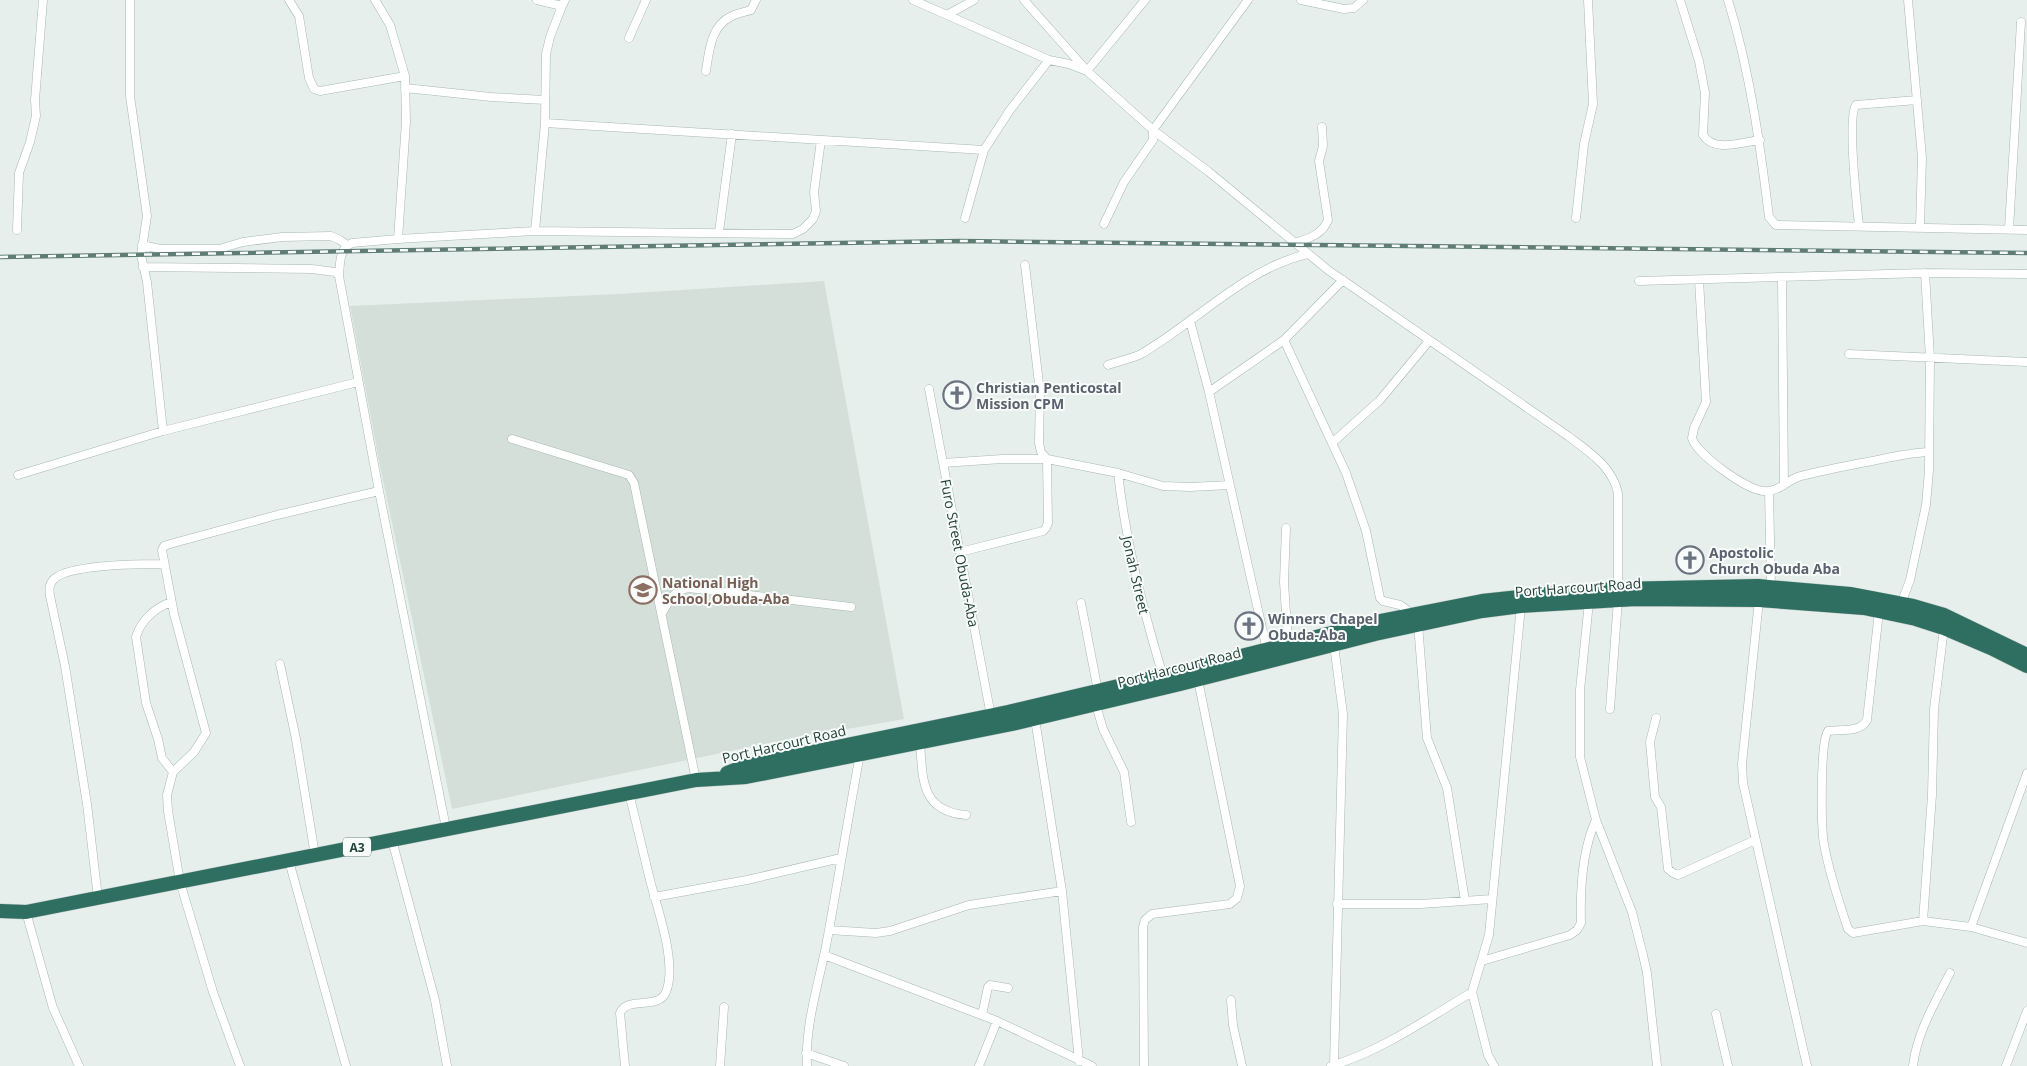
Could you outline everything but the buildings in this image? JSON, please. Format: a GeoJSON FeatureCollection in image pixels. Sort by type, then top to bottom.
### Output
{"type":"FeatureCollection","features":[{"type":"Feature","properties":{"kind":"highway","name":"Port Harcourt Road"},"geometry":{"type":"LineString","coordinates":[[714,777],[745,766],[990,716],[1198,680],[1334,645],[1482,601],[1771,587],[1842,593],[1927,609],[1957,620],[2027,657]]}},
{"type":"Feature","properties":{"kind":"highway","name":"Port Harcourt Road"},"geometry":{"type":"LineString","coordinates":[[714,777],[746,777],[1035,719],[1163,676],[1288,644],[1413,620],[1521,606],[1559,598],[1590,602],[1618,594],[1826,604],[1879,611],[1944,628],[1991,648],[2027,657]]}},
{"type":"Feature","properties":{"kind":"highway","name":"A3"},"geometry":{"type":"LineString","coordinates":[[0,911],[26,912],[446,828],[714,777]]}},
{"type":"Feature","properties":{"kind":"street"},"geometry":{"type":"LineString","coordinates":[[17,230],[19,173],[30,142],[36,116],[35,100],[43,0]]}},
{"type":"Feature","properties":{"kind":"street"},"geometry":{"type":"LineString","coordinates":[[130,0],[130,96],[147,216],[141,255],[148,282],[163,431]]}},
{"type":"Feature","properties":{"kind":"street"},"geometry":{"type":"LineString","coordinates":[[289,0],[299,16],[309,78],[314,89],[320,91],[405,76]]}},
{"type":"Feature","properties":{"kind":"street"},"geometry":{"type":"LineString","coordinates":[[375,0],[390,25],[405,76],[406,122],[398,239]]}},
{"type":"Feature","properties":{"kind":"street"},"geometry":{"type":"LineString","coordinates":[[535,231],[546,123],[546,54],[550,37],[564,3],[537,0]]}},
{"type":"Feature","properties":{"kind":"street"},"geometry":{"type":"LineString","coordinates":[[629,38],[646,0]]}},
{"type":"Feature","properties":{"kind":"street"},"geometry":{"type":"LineString","coordinates":[[706,71],[710,44],[720,26],[731,16],[751,10],[755,6],[756,0]]}},
{"type":"Feature","properties":{"kind":"street"},"geometry":{"type":"LineString","coordinates":[[914,0],[1049,60],[1069,64],[1087,71]]}},
{"type":"Feature","properties":{"kind":"street"},"geometry":{"type":"LineString","coordinates":[[947,15],[974,0]]}},
{"type":"Feature","properties":{"kind":"street"},"geometry":{"type":"LineString","coordinates":[[1024,0],[1087,71],[1152,130],[1209,172],[1308,254],[1343,280],[1568,436],[1602,462],[1616,482],[1618,493],[1618,594],[1610,709]]}},
{"type":"Feature","properties":{"kind":"street"},"geometry":{"type":"LineString","coordinates":[[1087,71],[1145,0]]}},
{"type":"Feature","properties":{"kind":"street"},"geometry":{"type":"LineString","coordinates":[[1104,224],[1124,182],[1153,140],[1152,130],[1248,0]]}},
{"type":"Feature","properties":{"kind":"street"},"geometry":{"type":"LineString","coordinates":[[1301,0],[1344,9],[1354,8],[1363,0]]}},
{"type":"Feature","properties":{"kind":"street"},"geometry":{"type":"LineString","coordinates":[[1576,218],[1584,144],[1593,104],[1588,0]]}},
{"type":"Feature","properties":{"kind":"street"},"geometry":{"type":"LineString","coordinates":[[1680,0],[1699,61],[1705,93],[1703,135],[1706,141],[1722,145],[1760,140]]}},
{"type":"Feature","properties":{"kind":"street"},"geometry":{"type":"LineString","coordinates":[[1728,0],[1740,39],[1760,140],[1769,217],[1772,222],[1776,225],[2027,230]]}},
{"type":"Feature","properties":{"kind":"street"},"geometry":{"type":"LineString","coordinates":[[1908,0],[1922,158],[1920,227]]}},
{"type":"Feature","properties":{"kind":"street"},"geometry":{"type":"LineString","coordinates":[[2009,229],[2021,22]]}},
{"type":"Feature","properties":{"kind":"street"},"geometry":{"type":"LineString","coordinates":[[965,218],[984,150],[1010,110],[1049,60]]}},
{"type":"Feature","properties":{"kind":"street"},"geometry":{"type":"LineString","coordinates":[[405,88],[491,97],[545,100]]}},
{"type":"Feature","properties":{"kind":"street"},"geometry":{"type":"LineString","coordinates":[[1859,226],[1852,127],[1853,109],[1856,105],[1916,100]]}},
{"type":"Feature","properties":{"kind":"street"},"geometry":{"type":"LineString","coordinates":[[546,123],[984,150]]}},
{"type":"Feature","properties":{"kind":"street"},"geometry":{"type":"LineString","coordinates":[[1295,243],[1312,238],[1321,231],[1328,220],[1319,161],[1323,146],[1322,127]]}},
{"type":"Feature","properties":{"kind":"street"},"geometry":{"type":"LineString","coordinates":[[719,232],[732,134]]}},
{"type":"Feature","properties":{"kind":"street"},"geometry":{"type":"LineString","coordinates":[[142,245],[160,249],[219,249],[243,242],[282,237],[331,236],[347,245],[398,239],[535,231],[793,234],[804,229],[813,219],[816,211],[814,192],[821,140]]}},
{"type":"Feature","properties":{"kind":"street"},"geometry":{"type":"LineString","coordinates":[[347,245],[342,255],[339,276],[379,491],[446,828]]}},
{"type":"Feature","properties":{"kind":"street"},"geometry":{"type":"LineString","coordinates":[[1108,365],[1141,354],[1256,275],[1292,257],[1308,254]]}},
{"type":"Feature","properties":{"kind":"street"},"geometry":{"type":"LineString","coordinates":[[960,552],[1037,533],[1046,528],[1048,523],[1047,459],[1039,444],[1040,392],[1025,265]]}},
{"type":"Feature","properties":{"kind":"street"},"geometry":{"type":"LineString","coordinates":[[143,267],[312,269],[334,272],[339,276]]}},
{"type":"Feature","properties":{"kind":"street"},"geometry":{"type":"LineString","coordinates":[[1901,604],[1910,580],[1926,505],[1929,452],[1930,358],[1925,273]]}},
{"type":"Feature","properties":{"kind":"street"},"geometry":{"type":"LineString","coordinates":[[1639,281],[1925,273],[2027,274]]}},
{"type":"Feature","properties":{"kind":"street"},"geometry":{"type":"LineString","coordinates":[[1782,278],[1784,485]]}},
{"type":"Feature","properties":{"kind":"street"},"geometry":{"type":"LineString","coordinates":[[1209,392],[1284,340],[1343,280]]}},
{"type":"Feature","properties":{"kind":"street"},"geometry":{"type":"LineString","coordinates":[[1699,280],[1706,402],[1694,428],[1692,438],[1699,450],[1745,485],[1763,492],[1769,491],[1799,476],[1887,457],[1929,452]]}},
{"type":"Feature","properties":{"kind":"street"},"geometry":{"type":"LineString","coordinates":[[1190,321],[1209,392],[1267,650]]}},
{"type":"Feature","properties":{"kind":"street"},"geometry":{"type":"LineString","coordinates":[[1284,340],[1346,473],[1366,531],[1380,598],[1383,601],[1400,605],[1406,609],[1413,620],[1428,738],[1447,788],[1465,901]]}},
{"type":"Feature","properties":{"kind":"street"},"geometry":{"type":"LineString","coordinates":[[1332,443],[1380,400],[1429,341]]}},
{"type":"Feature","properties":{"kind":"street"},"geometry":{"type":"LineString","coordinates":[[1849,354],[2027,362]]}},
{"type":"Feature","properties":{"kind":"street"},"geometry":{"type":"LineString","coordinates":[[18,475],[163,431],[358,382]]}},
{"type":"Feature","properties":{"kind":"street","name":"Furo Street Obuda-Aba"},"geometry":{"type":"LineString","coordinates":[[930,389],[990,716]]}},
{"type":"Feature","properties":{"kind":"street"},"geometry":{"type":"LineString","coordinates":[[512,439],[629,475],[634,484],[696,780]]}},
{"type":"Feature","properties":{"kind":"street"},"geometry":{"type":"LineString","coordinates":[[943,463],[1002,459],[1047,459],[1118,473],[1170,487],[1230,484]]}},
{"type":"Feature","properties":{"kind":"street","name":"Jonah Street"},"geometry":{"type":"LineString","coordinates":[[1118,473],[1123,521],[1141,604],[1163,676]]}},
{"type":"Feature","properties":{"kind":"street"},"geometry":{"type":"LineString","coordinates":[[240,1066],[213,992],[180,882],[167,795],[173,772],[194,752],[206,733],[171,602],[162,550],[164,546],[170,544],[277,515],[379,491]]}},
{"type":"Feature","properties":{"kind":"street"},"geometry":{"type":"LineString","coordinates":[[1769,491],[1771,587]]}},
{"type":"Feature","properties":{"kind":"street"},"geometry":{"type":"LineString","coordinates":[[1286,528],[1284,582],[1288,644]]}},
{"type":"Feature","properties":{"kind":"street"},"geometry":{"type":"LineString","coordinates":[[98,898],[87,804],[65,666],[49,585],[55,577],[68,572],[102,566],[164,564]]}},
{"type":"Feature","properties":{"kind":"street"},"geometry":{"type":"LineString","coordinates":[[662,613],[673,594],[679,590],[689,588],[851,607]]}},
{"type":"Feature","properties":{"kind":"street"},"geometry":{"type":"LineString","coordinates":[[1759,600],[1742,764],[1746,800],[1807,1066]]}},
{"type":"Feature","properties":{"kind":"street"},"geometry":{"type":"LineString","coordinates":[[171,602],[159,607],[147,618],[138,628],[136,637],[146,703],[162,758],[173,772]]}},
{"type":"Feature","properties":{"kind":"street"},"geometry":{"type":"LineString","coordinates":[[1590,602],[1580,690],[1580,757],[1596,820],[1632,912],[1643,955],[1647,972],[1657,1066]]}},
{"type":"Feature","properties":{"kind":"street"},"geometry":{"type":"LineString","coordinates":[[1081,603],[1103,729],[1124,772],[1130,822]]}},
{"type":"Feature","properties":{"kind":"street"},"geometry":{"type":"LineString","coordinates":[[1494,1066],[1488,1055],[1472,992],[1489,935],[1521,606]]}},
{"type":"Feature","properties":{"kind":"street"},"geometry":{"type":"LineString","coordinates":[[1879,611],[1867,720],[1864,726],[1859,728],[1828,731],[1825,735],[1822,765],[1824,844],[1837,894],[1850,931],[1852,933],[1923,921],[1971,928],[2027,943]]}},
{"type":"Feature","properties":{"kind":"street"},"geometry":{"type":"LineString","coordinates":[[1923,921],[1932,795],[1934,709],[1944,628]]}},
{"type":"Feature","properties":{"kind":"street"},"geometry":{"type":"LineString","coordinates":[[1334,645],[1343,714],[1332,1066],[1358,1062],[1472,992]]}},
{"type":"Feature","properties":{"kind":"street"},"geometry":{"type":"LineString","coordinates":[[280,664],[296,738],[314,855]]}},
{"type":"Feature","properties":{"kind":"street"},"geometry":{"type":"LineString","coordinates":[[1144,1066],[1143,927],[1145,920],[1152,914],[1230,904],[1237,898],[1240,886],[1198,680]]}},
{"type":"Feature","properties":{"kind":"street"},"geometry":{"type":"LineString","coordinates":[[1656,718],[1650,742],[1655,797],[1661,807],[1668,869],[1673,874],[1678,875],[1755,840]]}},
{"type":"Feature","properties":{"kind":"street"},"geometry":{"type":"LineString","coordinates":[[1035,719],[1062,891],[1079,1060]]}},
{"type":"Feature","properties":{"kind":"street"},"geometry":{"type":"LineString","coordinates":[[920,742],[924,783],[927,793],[935,803],[946,810],[955,814],[966,815]]}},
{"type":"Feature","properties":{"kind":"street"},"geometry":{"type":"LineString","coordinates":[[807,1066],[806,1053],[815,988],[829,930],[860,754]]}},
{"type":"Feature","properties":{"kind":"street"},"geometry":{"type":"LineString","coordinates":[[1971,928],[2027,774]]}},
{"type":"Feature","properties":{"kind":"street"},"geometry":{"type":"LineString","coordinates":[[625,1066],[620,1013],[627,1005],[655,1001],[663,997],[667,990],[669,967],[666,938],[629,793]]}},
{"type":"Feature","properties":{"kind":"street"},"geometry":{"type":"LineString","coordinates":[[1482,961],[1570,935],[1577,930],[1581,923],[1585,858],[1589,836],[1596,820]]}},
{"type":"Feature","properties":{"kind":"street"},"geometry":{"type":"LineString","coordinates":[[392,840],[435,1000],[447,1066]]}},
{"type":"Feature","properties":{"kind":"street"},"geometry":{"type":"LineString","coordinates":[[654,897],[747,880],[841,858]]}},
{"type":"Feature","properties":{"kind":"street"},"geometry":{"type":"LineString","coordinates":[[289,860],[346,1066]]}},
{"type":"Feature","properties":{"kind":"street"},"geometry":{"type":"LineString","coordinates":[[829,930],[876,933],[890,931],[969,905],[1062,891]]}},
{"type":"Feature","properties":{"kind":"street"},"geometry":{"type":"LineString","coordinates":[[1337,904],[1421,904],[1492,899]]}},
{"type":"Feature","properties":{"kind":"street"},"geometry":{"type":"LineString","coordinates":[[26,912],[52,1008],[79,1066]]}},
{"type":"Feature","properties":{"kind":"street"},"geometry":{"type":"LineString","coordinates":[[824,955],[997,1021],[1092,1066]]}},
{"type":"Feature","properties":{"kind":"street"},"geometry":{"type":"LineString","coordinates":[[1913,1066],[1915,1050],[1922,1028],[1950,973]]}},
{"type":"Feature","properties":{"kind":"street"},"geometry":{"type":"LineString","coordinates":[[982,1015],[988,986],[1008,988]]}},
{"type":"Feature","properties":{"kind":"street"},"geometry":{"type":"LineString","coordinates":[[1231,1000],[1233,1025],[1242,1066]]}},
{"type":"Feature","properties":{"kind":"street"},"geometry":{"type":"LineString","coordinates":[[720,1066],[724,1007]]}},
{"type":"Feature","properties":{"kind":"street"},"geometry":{"type":"LineString","coordinates":[[2006,1066],[2027,1011]]}},
{"type":"Feature","properties":{"kind":"street"},"geometry":{"type":"LineString","coordinates":[[1716,1014],[1728,1066]]}},
{"type":"Feature","properties":{"kind":"street"},"geometry":{"type":"LineString","coordinates":[[979,1066],[997,1021]]}},
{"type":"Feature","properties":{"kind":"street"},"geometry":{"type":"LineString","coordinates":[[806,1053],[844,1066]]}},
{"type":"Feature","properties":{"kind":"shaded area","name":"National High School,Obuda-Aba"},"geometry":{"type":"Polygon","coordinates":[[[824,281],[904,719],[774,742],[452,809],[379,461],[350,306],[618,294],[824,281]]]}},
{"type":"Feature","properties":{"kind":"railway"},"geometry":{"type":"LineString","coordinates":[[0,257],[960,241],[2027,253]]}},
{"type":"Feature","properties":{"kind":"place","name":"Christian Penticostal Mission CPM"},"geometry":{"type":"Point","coordinates":[957,395]}},
{"type":"Feature","properties":{"kind":"place","name":"Apostolic Church Obuda Aba"},"geometry":{"type":"Point","coordinates":[1690,560]}},
{"type":"Feature","properties":{"kind":"place","name":"National High School,Obuda-Aba"},"geometry":{"type":"Point","coordinates":[643,590]}},
{"type":"Feature","properties":{"kind":"place","name":"Winners Chapel Obuda-Aba"},"geometry":{"type":"Point","coordinates":[1249,626]}}]}
